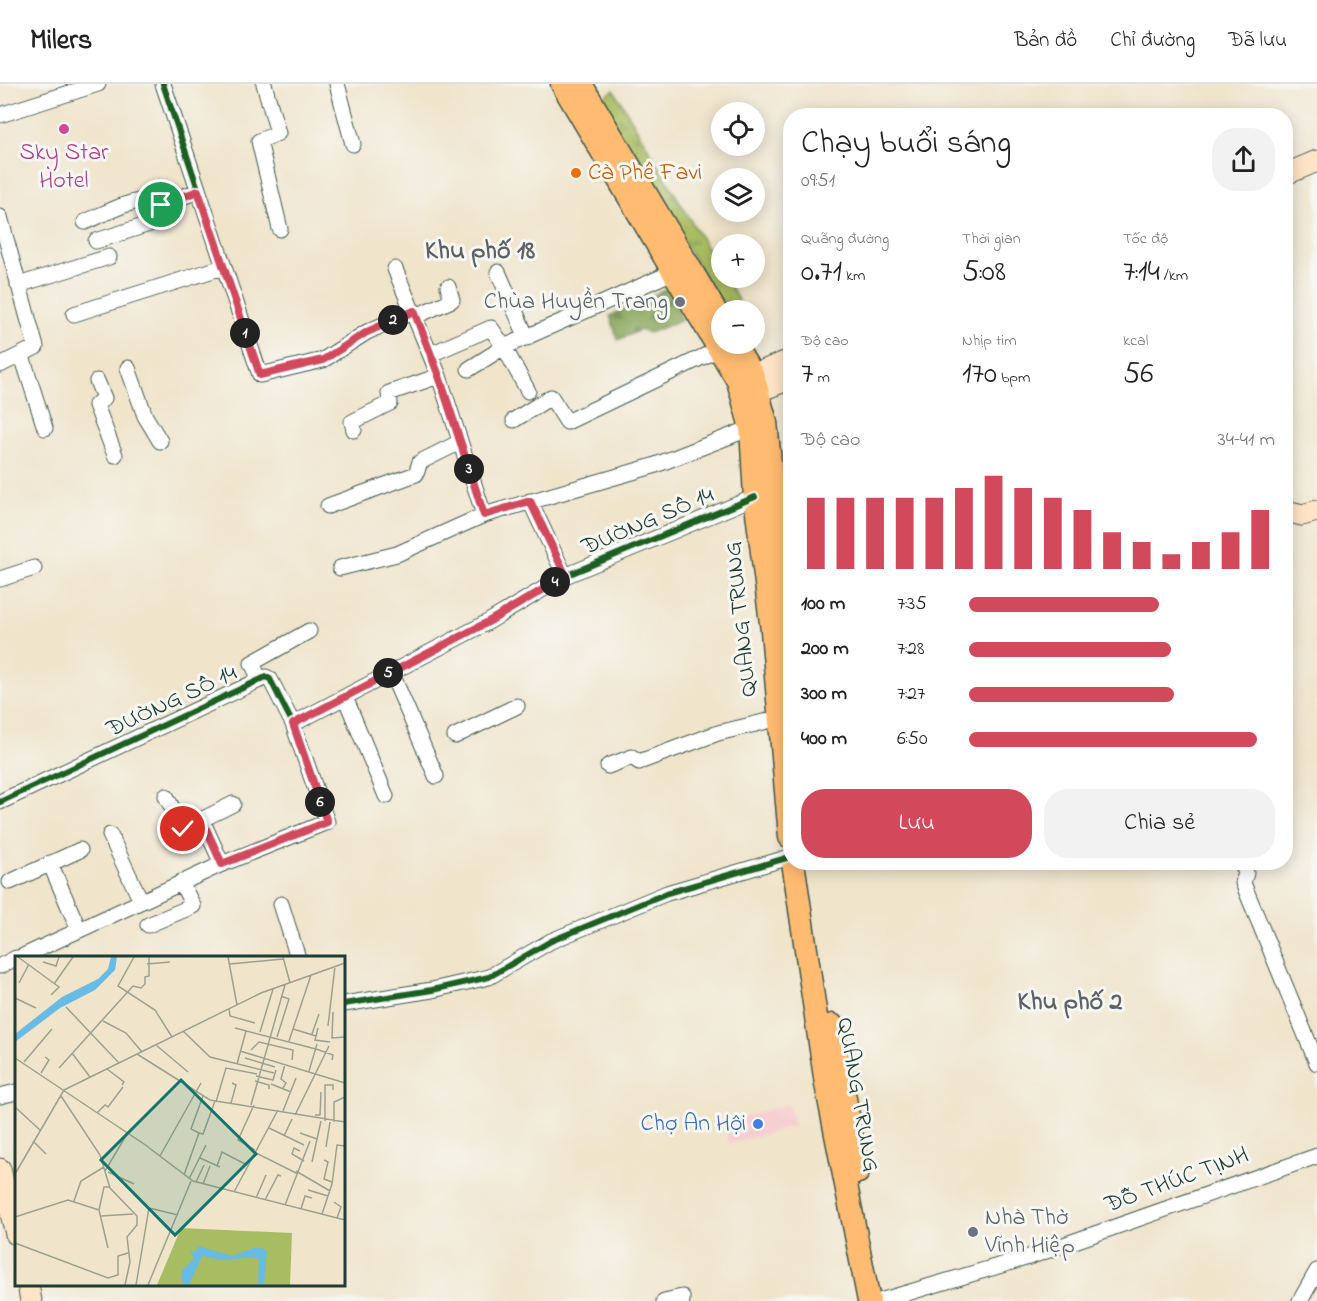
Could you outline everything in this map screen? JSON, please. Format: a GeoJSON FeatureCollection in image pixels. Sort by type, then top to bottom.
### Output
{"type":"FeatureCollection","features":[{"type":"Feature","properties":{"kind":"main road","name":"QUANG TRUNG"},"geometry":{"type":"LineString","coordinates":[[570,85],[673,272],[711,324]]}},
{"type":"Feature","properties":{"kind":"main road","name":"QUANG TRUNG"},"geometry":{"type":"LineString","coordinates":[[570,85],[711,305]]}},
{"type":"Feature","properties":{"kind":"main road","name":"QUANG TRUNG"},"geometry":{"type":"LineString","coordinates":[[731,354],[766,422],[783,593]]}},
{"type":"Feature","properties":{"kind":"main road","name":"QUANG TRUNG"},"geometry":{"type":"LineString","coordinates":[[748,386],[755,497],[783,754]]}},
{"type":"Feature","properties":{"kind":"main road","name":"QUANG TRUNG"},"geometry":{"type":"LineString","coordinates":[[796,870],[880,1301]]}},
{"type":"Feature","properties":{"kind":"main road","name":"QUANG TRUNG"},"geometry":{"type":"LineString","coordinates":[[809,870],[807,918],[826,1084],[869,1301]]}},
{"type":"Feature","properties":{"kind":"street"},"geometry":{"type":"LineString","coordinates":[[0,114],[98,84]]}},
{"type":"Feature","properties":{"kind":"street"},"geometry":{"type":"LineString","coordinates":[[163,84],[260,375],[323,360],[367,332],[452,300],[448,287]]}},
{"type":"Feature","properties":{"kind":"street"},"geometry":{"type":"LineString","coordinates":[[264,84],[278,133],[259,141],[280,229]]}},
{"type":"Feature","properties":{"kind":"street"},"geometry":{"type":"LineString","coordinates":[[337,84],[353,144]]}},
{"type":"Feature","properties":{"kind":"street"},"geometry":{"type":"LineString","coordinates":[[1293,171],[1317,161]]}},
{"type":"Feature","properties":{"kind":"street"},"geometry":{"type":"LineString","coordinates":[[161,205],[198,191]]}},
{"type":"Feature","properties":{"kind":"street"},"geometry":{"type":"LineString","coordinates":[[85,222],[142,200],[154,200],[161,205]]}},
{"type":"Feature","properties":{"kind":"street"},"geometry":{"type":"LineString","coordinates":[[96,241],[162,220],[161,205]]}},
{"type":"Feature","properties":{"kind":"street"},"geometry":{"type":"LineString","coordinates":[[0,217],[36,347],[0,366]]}},
{"type":"Feature","properties":{"kind":"street"},"geometry":{"type":"LineString","coordinates":[[18,285],[109,256]]}},
{"type":"Feature","properties":{"kind":"street"},"geometry":{"type":"LineString","coordinates":[[74,314],[223,267]]}},
{"type":"Feature","properties":{"kind":"street"},"geometry":{"type":"LineString","coordinates":[[395,269],[439,376],[484,515]]}},
{"type":"Feature","properties":{"kind":"street"},"geometry":{"type":"LineString","coordinates":[[498,272],[527,338]]}},
{"type":"Feature","properties":{"kind":"street"},"geometry":{"type":"LineString","coordinates":[[469,369],[504,347],[673,272]]}},
{"type":"Feature","properties":{"kind":"street"},"geometry":{"type":"LineString","coordinates":[[431,354],[491,328],[528,392]]}},
{"type":"Feature","properties":{"kind":"street"},"geometry":{"type":"LineString","coordinates":[[514,420],[551,397],[567,422],[711,354]]}},
{"type":"Feature","properties":{"kind":"street"},"geometry":{"type":"LineString","coordinates":[[22,356],[45,428]]}},
{"type":"Feature","properties":{"kind":"street"},"geometry":{"type":"LineString","coordinates":[[748,386],[783,364]]}},
{"type":"Feature","properties":{"kind":"street"},"geometry":{"type":"LineString","coordinates":[[128,368],[146,416],[160,441]]}},
{"type":"Feature","properties":{"kind":"street"},"geometry":{"type":"LineString","coordinates":[[354,430],[352,422],[390,404],[389,393],[439,376]]}},
{"type":"Feature","properties":{"kind":"street"},"geometry":{"type":"LineString","coordinates":[[748,386],[783,380]]}},
{"type":"Feature","properties":{"kind":"street"},"geometry":{"type":"LineString","coordinates":[[97,381],[104,398],[96,405],[115,455]]}},
{"type":"Feature","properties":{"kind":"street"},"geometry":{"type":"LineString","coordinates":[[340,568],[397,554],[484,515],[653,466],[751,428]]}},
{"type":"Feature","properties":{"kind":"street"},"geometry":{"type":"LineString","coordinates":[[328,506],[416,474],[420,462],[460,442]]}},
{"type":"Feature","properties":{"kind":"street","name":"ĐƯỜNG SỐ 14"},"geometry":{"type":"LineString","coordinates":[[0,801],[260,680],[270,679],[293,724],[488,622],[566,576],[755,497]]}},
{"type":"Feature","properties":{"kind":"street"},"geometry":{"type":"LineString","coordinates":[[530,501],[566,576]]}},
{"type":"Feature","properties":{"kind":"street"},"geometry":{"type":"LineString","coordinates":[[1293,513],[1302,515],[1317,511]]}},
{"type":"Feature","properties":{"kind":"street"},"geometry":{"type":"LineString","coordinates":[[0,579],[33,568]]}},
{"type":"Feature","properties":{"kind":"street"},"geometry":{"type":"LineString","coordinates":[[260,680],[252,663],[309,631]]}},
{"type":"Feature","properties":{"kind":"street"},"geometry":{"type":"LineString","coordinates":[[391,672],[436,776]]}},
{"type":"Feature","properties":{"kind":"street"},"geometry":{"type":"LineString","coordinates":[[345,698],[386,796]]}},
{"type":"Feature","properties":{"kind":"street"},"geometry":{"type":"LineString","coordinates":[[454,736],[516,706]]}},
{"type":"Feature","properties":{"kind":"street"},"geometry":{"type":"LineString","coordinates":[[608,766],[632,758],[639,762],[718,733],[780,718]]}},
{"type":"Feature","properties":{"kind":"street"},"geometry":{"type":"LineString","coordinates":[[27,956],[44,952],[79,930],[181,882],[327,822],[293,724]]}},
{"type":"Feature","properties":{"kind":"street"},"geometry":{"type":"LineString","coordinates":[[166,796],[183,829],[233,804]]}},
{"type":"Feature","properties":{"kind":"street"},"geometry":{"type":"LineString","coordinates":[[202,820],[222,864]]}},
{"type":"Feature","properties":{"kind":"street"},"geometry":{"type":"LineString","coordinates":[[110,835],[141,901]]}},
{"type":"Feature","properties":{"kind":"street"},"geometry":{"type":"LineString","coordinates":[[9,882],[80,850]]}},
{"type":"Feature","properties":{"kind":"street"},"geometry":{"type":"LineString","coordinates":[[345,1004],[432,990],[489,977],[551,940],[667,893],[783,859]]}},
{"type":"Feature","properties":{"kind":"street"},"geometry":{"type":"LineString","coordinates":[[50,863],[79,930]]}},
{"type":"Feature","properties":{"kind":"street"},"geometry":{"type":"LineString","coordinates":[[1245,870],[1243,882],[1317,1063]]}},
{"type":"Feature","properties":{"kind":"street"},"geometry":{"type":"LineString","coordinates":[[148,925],[193,906],[181,882]]}},
{"type":"Feature","properties":{"kind":"street"},"geometry":{"type":"LineString","coordinates":[[281,904],[298,956]]}},
{"type":"Feature","properties":{"kind":"street"},"geometry":{"type":"LineString","coordinates":[[0,966],[15,959]]}},
{"type":"Feature","properties":{"kind":"street"},"geometry":{"type":"LineString","coordinates":[[0,1096],[15,1092]]}},
{"type":"Feature","properties":{"kind":"street","name":"ĐỖ THÚC TỊNH"},"geometry":{"type":"LineString","coordinates":[[880,1301],[1032,1256],[1317,1156]]}},
{"type":"Feature","properties":{"kind":"street"},"geometry":{"type":"LineString","coordinates":[[0,1169],[15,1230]]}},
{"type":"Feature","properties":{"kind":"street"},"geometry":{"type":"LineString","coordinates":[[1300,1301],[1317,1271]]}},
{"type":"Feature","properties":{"kind":"street"},"geometry":{"type":"LineString","coordinates":[[28,1286],[31,1301]]}},
{"type":"Feature","properties":{"kind":"street"},"geometry":{"type":"LineString","coordinates":[[664,1301],[682,1297],[682,1301]]}},
{"type":"Feature","properties":{"kind":"shaded area","name":"Chợ An Hội"},"geometry":{"type":"Polygon","coordinates":[[[788,1104],[794,1126],[729,1144],[723,1122],[788,1104]]]}},
{"type":"Feature","properties":{"kind":"green space"},"geometry":{"type":"Polygon","coordinates":[[[614,90],[711,255],[711,288],[731,288],[738,300],[718,300],[599,100],[614,90]]]}},
{"type":"Feature","properties":{"kind":"green space"},"geometry":{"type":"Polygon","coordinates":[[[669,288],[682,320],[649,333],[640,330],[618,340],[610,316],[669,288]]]}},
{"type":"Feature","properties":{"kind":"cycle path"},"geometry":{"type":"LineString","coordinates":[[163,84],[260,375],[323,360],[367,332],[414,311]]}},
{"type":"Feature","properties":{"kind":"cycle path"},"geometry":{"type":"LineString","coordinates":[[0,802],[266,677],[270,679],[293,724],[488,622],[565,576],[755,497]]}},
{"type":"Feature","properties":{"kind":"cycle path"},"geometry":{"type":"LineString","coordinates":[[345,1004],[432,990],[489,977],[551,941],[667,893],[783,859]]}},
{"type":"Feature","properties":{"kind":"place","name":"Sky Star Hotel"},"geometry":{"type":"Point","coordinates":[64,129]}},
{"type":"Feature","properties":{"kind":"place","name":"Cà Phê Favi"},"geometry":{"type":"Point","coordinates":[576,173]}},
{"type":"Feature","properties":{"kind":"place","name":"Chùa Huyền Trang"},"geometry":{"type":"Point","coordinates":[680,302]}},
{"type":"Feature","properties":{"kind":"place","name":"Chợ An Hội"},"geometry":{"type":"Point","coordinates":[758,1124]}},
{"type":"Feature","properties":{"kind":"place","name":"Nhà Thờ Vĩnh Hiệp"},"geometry":{"type":"Point","coordinates":[973,1232]}},
{"type":"Feature","properties":{"kind":"district","name":"Khu phố 18"},"geometry":{"type":"Point","coordinates":[480,252]}},
{"type":"Feature","properties":{"kind":"district","name":"Khu phố 2"},"geometry":{"type":"Point","coordinates":[1070,1003]}},
{"type":"Feature","properties":{"kind":"route"},"geometry":{"type":"LineString","coordinates":[[161,205],[198,191],[260,375],[323,360],[367,332],[414,311],[439,376],[484,515],[530,501],[566,576],[488,622],[293,724],[327,822],[222,864],[202,820],[183,829]]}}]}
